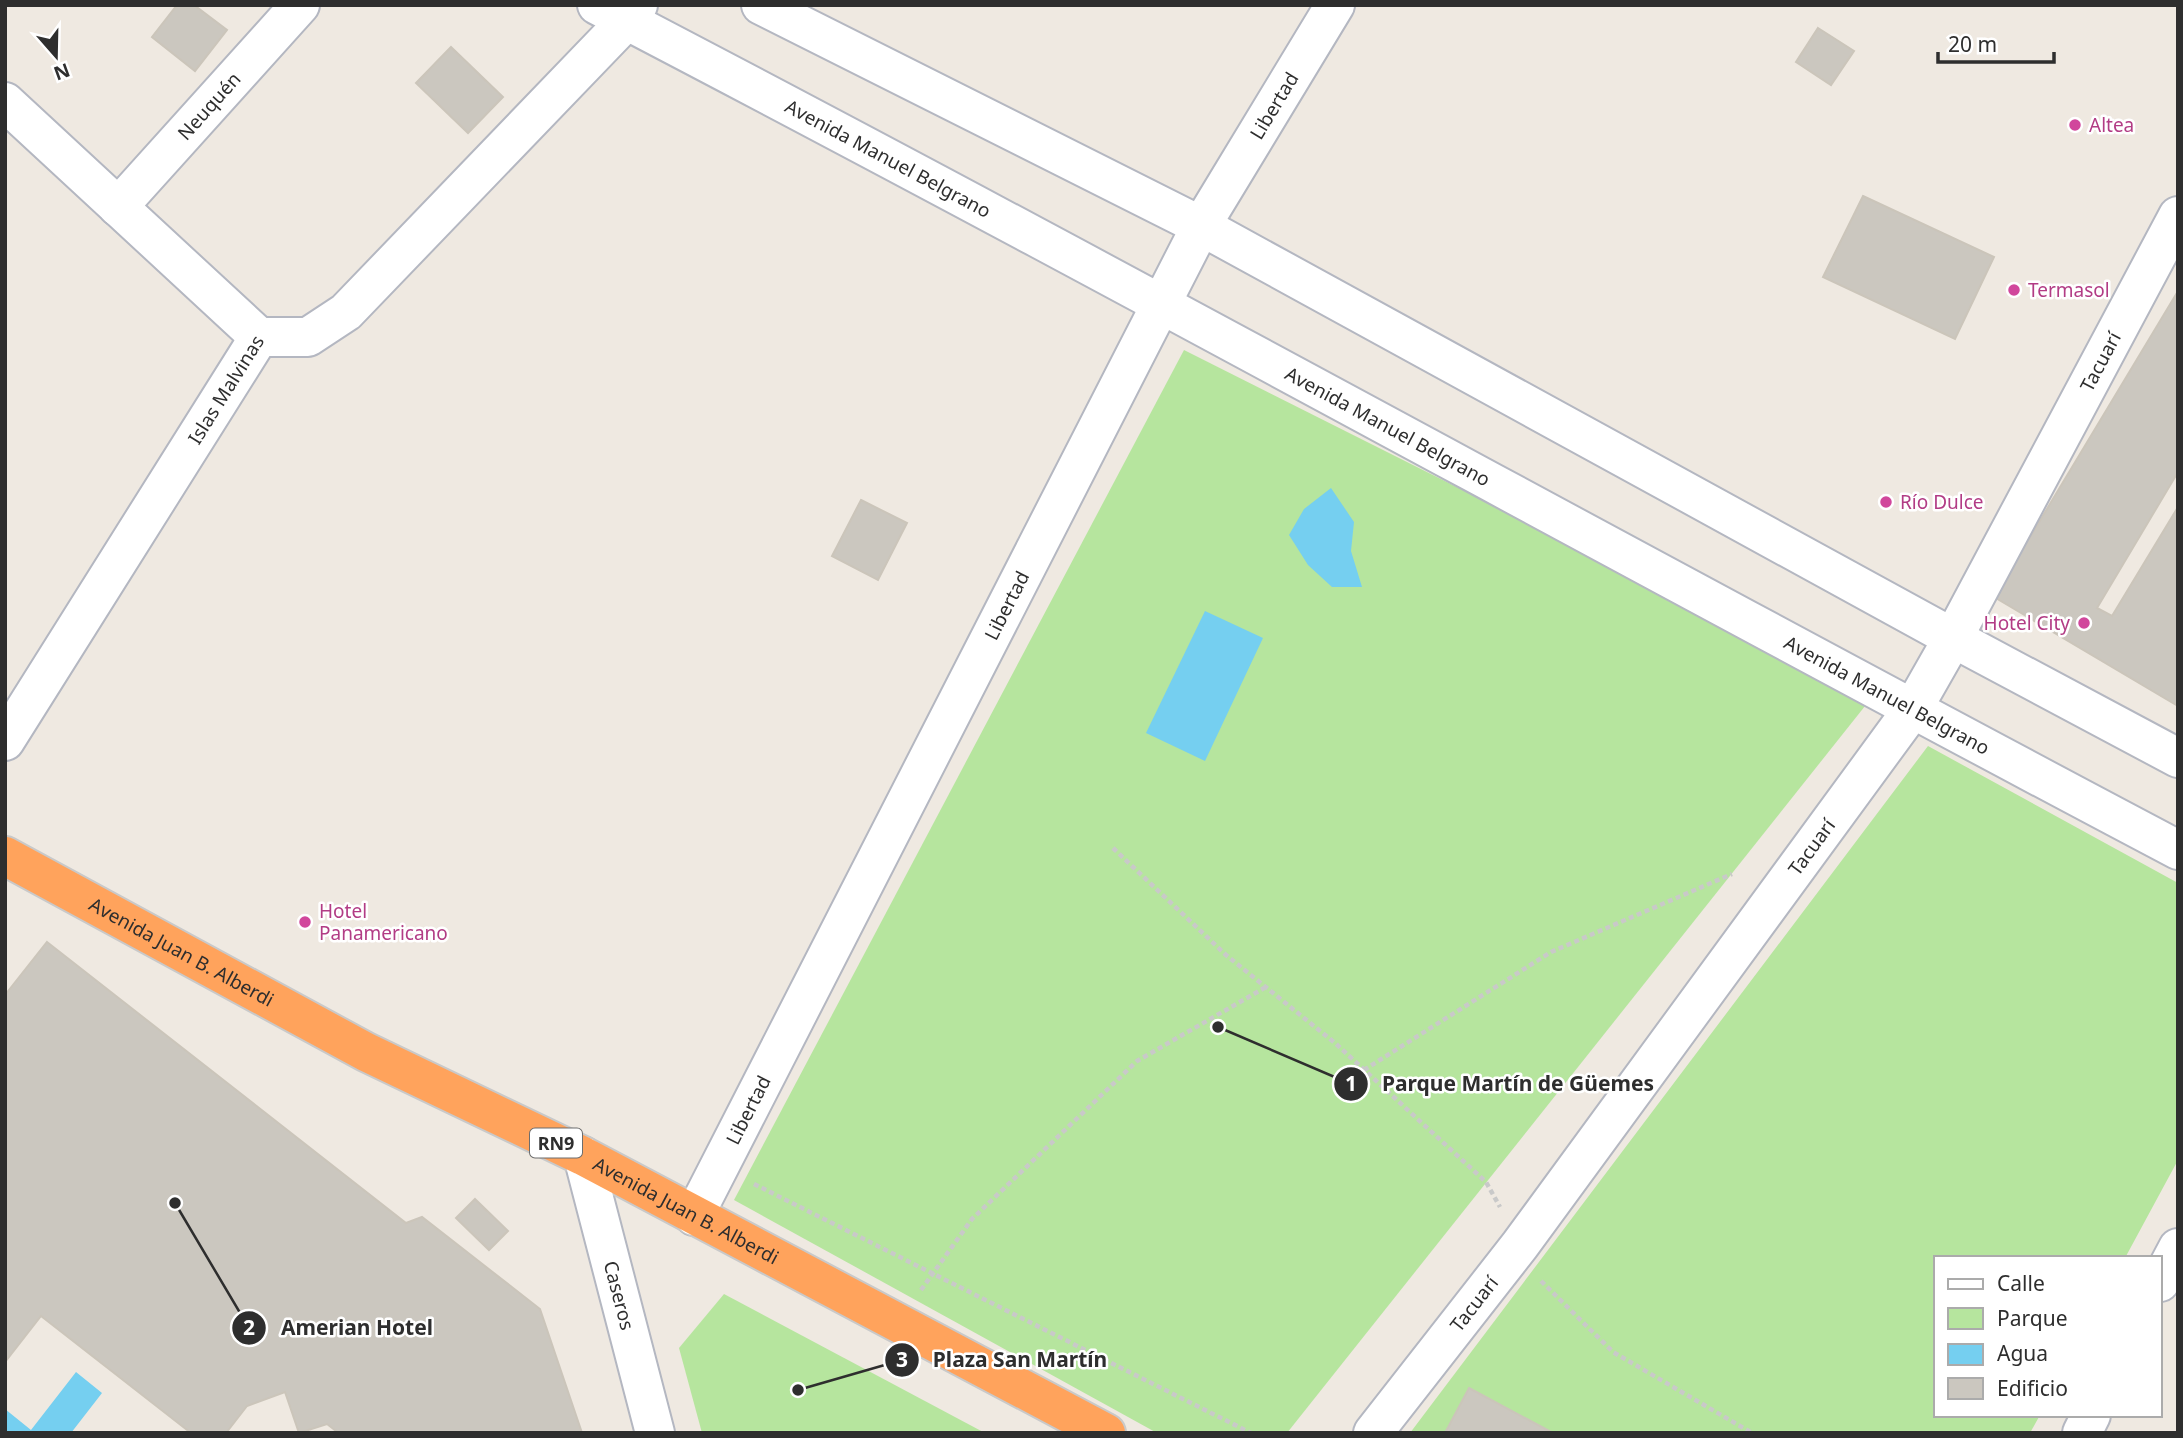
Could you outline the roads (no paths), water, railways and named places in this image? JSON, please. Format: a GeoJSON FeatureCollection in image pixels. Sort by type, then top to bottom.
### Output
{"type":"FeatureCollection","features":[{"type":"Feature","properties":{"kind":"highway","name":"Avenida Juan B. Alberdi"},"geometry":{"type":"LineString","coordinates":[[5,856],[366,1052],[583,1156],[1106,1433]]}},
{"type":"Feature","properties":{"kind":"street","name":"Neuquén"},"geometry":{"type":"LineString","coordinates":[[118,207],[300,5]]}},
{"type":"Feature","properties":{"kind":"street"},"geometry":{"type":"LineString","coordinates":[[761,5],[1201,226],[1953,638],[2178,758]]}},
{"type":"Feature","properties":{"kind":"street","name":"Libertad"},"geometry":{"type":"LineString","coordinates":[[694,1216],[1201,226],[1335,5]]}},
{"type":"Feature","properties":{"kind":"street","name":"Avenida Manuel Belgrano"},"geometry":{"type":"LineString","coordinates":[[620,10],[1912,710],[2178,850]]}},
{"type":"Feature","properties":{"kind":"street","name":"Islas Malvinas"},"geometry":{"type":"LineString","coordinates":[[5,741],[259,337],[308,337],[346,312],[620,10]]}},
{"type":"Feature","properties":{"kind":"street"},"geometry":{"type":"LineString","coordinates":[[5,102],[259,337]]}},
{"type":"Feature","properties":{"kind":"street","name":"Tacuarí"},"geometry":{"type":"LineString","coordinates":[[1373,1433],[1520,1245],[1912,710],[2178,216]]}},
{"type":"Feature","properties":{"kind":"street","name":"Caseros"},"geometry":{"type":"LineString","coordinates":[[583,1156],[656,1433]]}},
{"type":"Feature","properties":{"kind":"street"},"geometry":{"type":"LineString","coordinates":[[2162,1278],[2178,1248]]}},
{"type":"Feature","properties":{"kind":"street"},"geometry":{"type":"LineString","coordinates":[[2082,1433],[2090,1417]]}},
{"type":"Feature","properties":{"kind":"water"},"geometry":{"type":"Polygon","coordinates":[[[1331,488],[1354,522],[1351,551],[1362,587],[1332,587],[1308,565],[1289,535],[1304,509],[1331,488]]]}},
{"type":"Feature","properties":{"kind":"water"},"geometry":{"type":"Polygon","coordinates":[[[1205,611],[1263,638],[1205,761],[1146,733],[1205,611]]]}},
{"type":"Feature","properties":{"kind":"water"},"geometry":{"type":"Polygon","coordinates":[[[76,1372],[102,1393],[71,1433],[5,1433],[5,1409],[31,1430],[76,1372]]]}},
{"type":"Feature","properties":{"kind":"place","name":"Altea"},"geometry":{"type":"Point","coordinates":[2075,125]}},
{"type":"Feature","properties":{"kind":"place","name":"Termasol"},"geometry":{"type":"Point","coordinates":[2014,290]}},
{"type":"Feature","properties":{"kind":"place","name":"Río Dulce"},"geometry":{"type":"Point","coordinates":[1886,502]}},
{"type":"Feature","properties":{"kind":"place","name":"Hotel City"},"geometry":{"type":"Point","coordinates":[2084,623]}},
{"type":"Feature","properties":{"kind":"place","name":"Hotel Panamericano"},"geometry":{"type":"Point","coordinates":[305,922]}},
{"type":"Feature","properties":{"kind":"place","name":"Parque Martín de Güemes"},"geometry":{"type":"Point","coordinates":[1218,1027]}},
{"type":"Feature","properties":{"kind":"place","name":"Amerian Hotel"},"geometry":{"type":"Point","coordinates":[175,1203]}},
{"type":"Feature","properties":{"kind":"place","name":"Plaza San Martín"},"geometry":{"type":"Point","coordinates":[798,1390]}}]}
